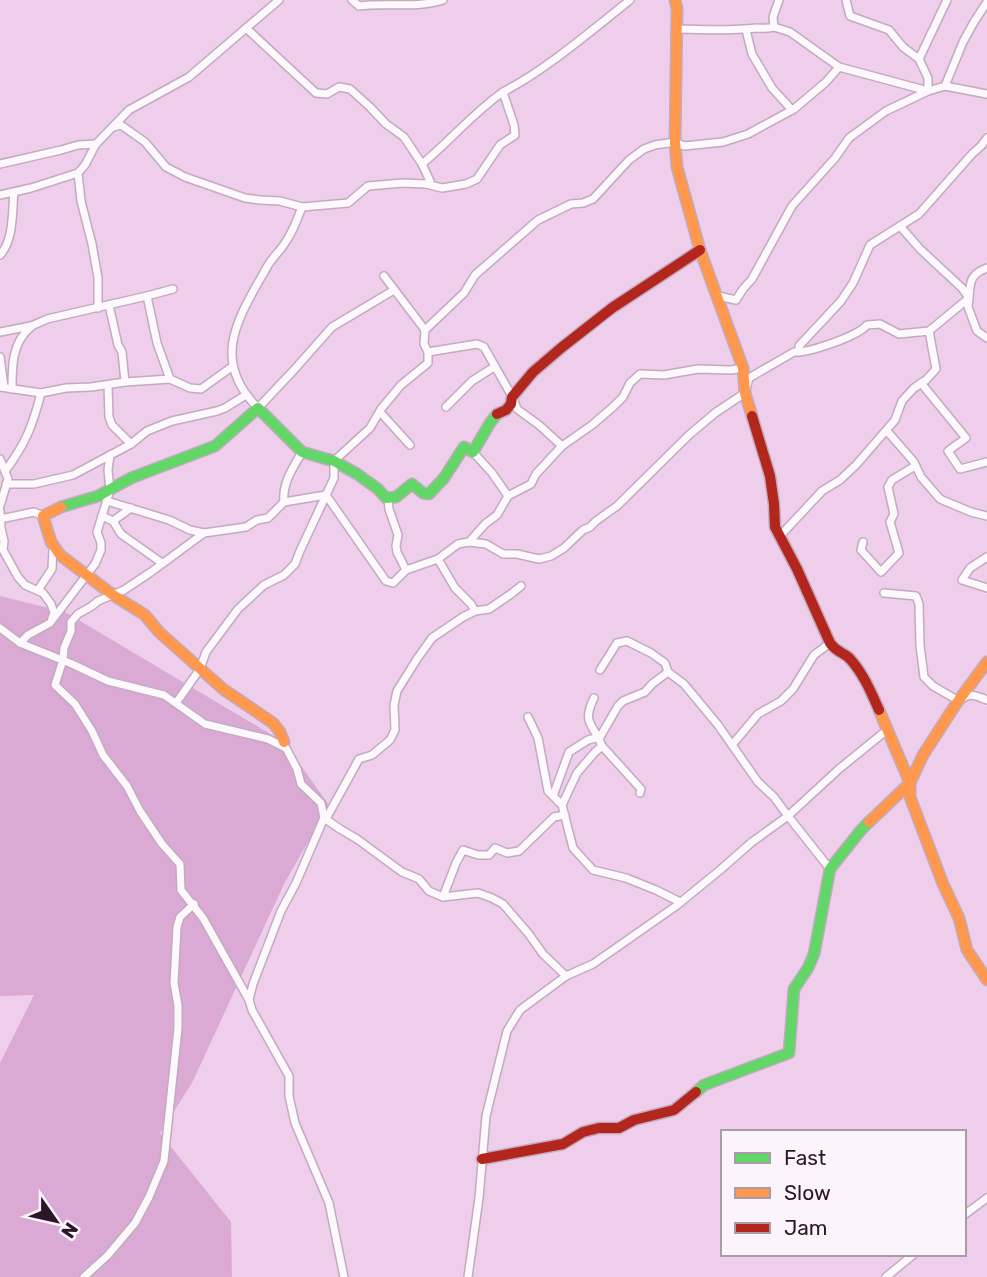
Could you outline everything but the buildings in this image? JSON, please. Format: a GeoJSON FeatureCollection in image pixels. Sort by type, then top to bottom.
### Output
{"type":"FeatureCollection","features":[{"type":"Feature","properties":{"kind":"street"},"geometry":{"type":"LineString","coordinates":[[0,195],[78,173],[96,144],[129,110],[189,77],[279,0]]}},
{"type":"Feature","properties":{"kind":"street"},"geometry":{"type":"LineString","coordinates":[[352,0],[359,6],[443,0]]}},
{"type":"Feature","properties":{"kind":"street"},"geometry":{"type":"LineString","coordinates":[[422,164],[447,144],[456,131],[490,101],[593,30],[630,0]]}},
{"type":"Feature","properties":{"kind":"street"},"geometry":{"type":"LineString","coordinates":[[675,0],[677,167],[700,250],[743,368],[744,393],[770,476],[775,527],[830,643],[836,651],[849,657],[864,677],[910,783],[910,797],[959,918],[967,950],[987,980]]}},
{"type":"Feature","properties":{"kind":"street"},"geometry":{"type":"LineString","coordinates":[[774,27],[773,17],[779,0]]}},
{"type":"Feature","properties":{"kind":"street"},"geometry":{"type":"LineString","coordinates":[[846,0],[850,16],[889,30],[903,47],[919,59],[928,78],[928,91]]}},
{"type":"Feature","properties":{"kind":"street"},"geometry":{"type":"LineString","coordinates":[[919,59],[947,0]]}},
{"type":"Feature","properties":{"kind":"street"},"geometry":{"type":"LineString","coordinates":[[945,86],[963,42],[987,2]]}},
{"type":"Feature","properties":{"kind":"street"},"geometry":{"type":"LineString","coordinates":[[677,29],[746,30],[774,27],[790,33],[839,67],[928,91]]}},
{"type":"Feature","properties":{"kind":"street"},"geometry":{"type":"LineString","coordinates":[[246,29],[316,93],[327,94],[339,87],[350,89],[404,137],[430,181],[426,184]]}},
{"type":"Feature","properties":{"kind":"street"},"geometry":{"type":"LineString","coordinates":[[746,30],[752,54],[758,65],[772,88],[792,110]]}},
{"type":"Feature","properties":{"kind":"street"},"geometry":{"type":"LineString","coordinates":[[425,330],[464,293],[475,275],[538,219],[571,204],[593,199],[629,160],[644,149],[675,142],[684,146],[723,142],[748,134],[792,110],[826,82],[839,67]]}},
{"type":"Feature","properties":{"kind":"street"},"geometry":{"type":"LineString","coordinates":[[718,296],[736,300],[752,279],[792,206],[835,158],[849,138],[886,111],[928,91],[945,86],[987,94]]}},
{"type":"Feature","properties":{"kind":"street"},"geometry":{"type":"LineString","coordinates":[[113,127],[121,125],[145,142],[166,167],[185,177],[245,198],[280,201],[302,207],[348,203],[368,186],[403,183],[442,188],[459,186],[477,179],[500,145],[514,135],[514,125],[503,92]]}},
{"type":"Feature","properties":{"kind":"street"},"geometry":{"type":"LineString","coordinates":[[799,352],[799,346],[841,301],[853,283],[870,245],[919,214],[987,138]]}},
{"type":"Feature","properties":{"kind":"street"},"geometry":{"type":"LineString","coordinates":[[0,164],[78,145],[96,144]]}},
{"type":"Feature","properties":{"kind":"street"},"geometry":{"type":"LineString","coordinates":[[78,173],[81,201],[96,267],[98,308]]}},
{"type":"Feature","properties":{"kind":"street"},"geometry":{"type":"LineString","coordinates":[[0,255],[6,248],[10,233],[14,192]]}},
{"type":"Feature","properties":{"kind":"street"},"geometry":{"type":"LineString","coordinates":[[302,207],[295,228],[266,267],[237,326],[231,345],[233,366],[246,395],[302,453],[334,461],[357,474],[386,498],[396,497],[412,484],[423,493],[429,494],[445,478],[464,447],[473,452],[508,496]]}},
{"type":"Feature","properties":{"kind":"street"},"geometry":{"type":"LineString","coordinates":[[900,226],[969,298]]}},
{"type":"Feature","properties":{"kind":"street"},"geometry":{"type":"LineString","coordinates":[[473,452],[490,423],[499,412],[506,410],[512,397],[533,372],[612,308],[700,250]]}},
{"type":"Feature","properties":{"kind":"street"},"geometry":{"type":"LineString","coordinates":[[987,268],[976,272],[970,284],[968,307],[977,331],[987,338]]}},
{"type":"Feature","properties":{"kind":"street"},"geometry":{"type":"LineString","coordinates":[[176,702],[200,669],[206,652],[238,610],[264,585],[284,575],[295,565],[334,478],[334,461],[370,428],[401,384],[428,362],[428,352],[424,344],[425,330],[384,276]]}},
{"type":"Feature","properties":{"kind":"street"},"geometry":{"type":"LineString","coordinates":[[0,332],[173,289]]}},
{"type":"Feature","properties":{"kind":"street"},"geometry":{"type":"LineString","coordinates":[[43,516],[60,507],[109,495],[131,478],[215,446],[258,408],[332,327],[394,290]]}},
{"type":"Feature","properties":{"kind":"street"},"geometry":{"type":"LineString","coordinates":[[147,296],[157,343],[170,379]]}},
{"type":"Feature","properties":{"kind":"street"},"geometry":{"type":"LineString","coordinates":[[326,495],[386,581],[393,583],[405,570],[438,559],[458,544],[469,542],[486,544],[503,554],[539,559],[551,556],[606,515],[689,435],[744,393],[748,378],[794,352],[849,337],[862,331],[867,325],[880,324],[899,334],[929,331],[969,298]]}},
{"type":"Feature","properties":{"kind":"street"},"geometry":{"type":"LineString","coordinates":[[109,305],[122,352],[125,382]]}},
{"type":"Feature","properties":{"kind":"street"},"geometry":{"type":"LineString","coordinates":[[5,388],[14,352],[32,326]]}},
{"type":"Feature","properties":{"kind":"street"},"geometry":{"type":"LineString","coordinates":[[779,537],[822,491],[840,480],[856,465],[895,420],[902,401],[936,369],[929,331]]}},
{"type":"Feature","properties":{"kind":"street"},"geometry":{"type":"LineString","coordinates":[[428,352],[477,344],[484,347],[517,409],[562,446]]}},
{"type":"Feature","properties":{"kind":"street"},"geometry":{"type":"LineString","coordinates":[[0,357],[5,388]]}},
{"type":"Feature","properties":{"kind":"street"},"geometry":{"type":"LineString","coordinates":[[5,388],[41,393],[66,388],[170,379],[190,388],[201,389],[233,366]]}},
{"type":"Feature","properties":{"kind":"street"},"geometry":{"type":"LineString","coordinates":[[446,407],[472,381],[495,367]]}},
{"type":"Feature","properties":{"kind":"street"},"geometry":{"type":"LineString","coordinates":[[469,542],[497,515],[508,496],[531,485],[536,474],[562,446],[613,407],[623,397],[629,383],[640,374],[664,375],[698,369],[743,368]]}},
{"type":"Feature","properties":{"kind":"street"},"geometry":{"type":"LineString","coordinates":[[921,383],[966,438],[948,451],[960,469],[987,462]]}},
{"type":"Feature","properties":{"kind":"street"},"geometry":{"type":"LineString","coordinates":[[108,385],[109,417],[112,425],[131,444]]}},
{"type":"Feature","properties":{"kind":"street"},"geometry":{"type":"LineString","coordinates":[[41,393],[35,418],[19,454],[2,464],[8,479],[0,509],[4,541],[1,552],[25,585],[43,593],[51,604],[54,613],[50,623]]}},
{"type":"Feature","properties":{"kind":"street"},"geometry":{"type":"LineString","coordinates":[[6,484],[34,484],[73,475],[131,444],[147,431],[172,421],[217,411],[246,395]]}},
{"type":"Feature","properties":{"kind":"street"},"geometry":{"type":"LineString","coordinates":[[380,412],[410,445]]}},
{"type":"Feature","properties":{"kind":"street"},"geometry":{"type":"LineString","coordinates":[[887,431],[914,462],[921,477],[940,499],[987,516]]}},
{"type":"Feature","properties":{"kind":"street"},"geometry":{"type":"LineString","coordinates":[[284,502],[290,472],[302,453]]}},
{"type":"Feature","properties":{"kind":"street"},"geometry":{"type":"LineString","coordinates":[[20,643],[28,635],[50,623],[95,564],[101,551],[97,532],[109,495],[110,455]]}},
{"type":"Feature","properties":{"kind":"street"},"geometry":{"type":"LineString","coordinates":[[863,542],[861,550],[881,572],[899,552],[890,522],[894,514],[888,487],[891,480],[915,466]]}},
{"type":"Feature","properties":{"kind":"street"},"geometry":{"type":"LineString","coordinates":[[109,495],[131,508],[204,533],[247,527],[257,520],[268,518],[284,502],[326,495]]}},
{"type":"Feature","properties":{"kind":"street"},"geometry":{"type":"LineString","coordinates":[[388,498],[398,535],[397,552],[405,570]]}},
{"type":"Feature","properties":{"kind":"street"},"geometry":{"type":"LineString","coordinates":[[113,521],[131,508]]}},
{"type":"Feature","properties":{"kind":"street"},"geometry":{"type":"LineString","coordinates":[[0,519],[34,512],[43,516]]}},
{"type":"Feature","properties":{"kind":"street"},"geometry":{"type":"LineString","coordinates":[[43,516],[53,548],[113,595],[145,615],[159,632],[223,689],[273,723],[284,742]]}},
{"type":"Feature","properties":{"kind":"street"},"geometry":{"type":"LineString","coordinates":[[102,516],[113,521],[121,534],[162,564]]}},
{"type":"Feature","properties":{"kind":"street"},"geometry":{"type":"LineString","coordinates":[[204,533],[124,590],[97,601],[78,614],[71,622],[71,631],[55,685],[75,704],[103,755],[127,786],[162,844],[180,864],[181,890],[194,904],[215,938],[289,1076],[289,1097],[295,1123],[329,1203],[344,1277]]}},
{"type":"Feature","properties":{"kind":"street"},"geometry":{"type":"LineString","coordinates":[[38,590],[52,569],[53,548]]}},
{"type":"Feature","properties":{"kind":"street"},"geometry":{"type":"LineString","coordinates":[[987,557],[970,568],[962,580],[987,588]]}},
{"type":"Feature","properties":{"kind":"street"},"geometry":{"type":"LineString","coordinates":[[438,559],[455,588],[475,611]]}},
{"type":"Feature","properties":{"kind":"street"},"geometry":{"type":"LineString","coordinates":[[249,1000],[281,911],[324,818],[359,759],[372,755],[390,740],[395,730],[394,705],[397,691],[416,659],[432,638],[475,611],[489,609],[521,586]]}},
{"type":"Feature","properties":{"kind":"street"},"geometry":{"type":"LineString","coordinates":[[884,593],[916,596],[919,604],[924,677],[933,686],[959,701]]}},
{"type":"Feature","properties":{"kind":"street"},"geometry":{"type":"LineString","coordinates":[[0,628],[20,643],[108,681],[164,695],[205,724],[268,739],[286,748],[301,784],[321,803],[324,818],[402,872],[419,879],[429,891],[443,897],[478,893],[503,904],[543,954],[566,976]]}},
{"type":"Feature","properties":{"kind":"street"},"geometry":{"type":"LineString","coordinates":[[600,670],[617,643],[627,641],[665,663],[668,672],[684,684],[718,725],[758,782],[774,797],[830,869]]}},
{"type":"Feature","properties":{"kind":"street"},"geometry":{"type":"LineString","coordinates":[[732,745],[758,714],[781,701],[793,689],[814,654],[830,643]]}},
{"type":"Feature","properties":{"kind":"street"},"geometry":{"type":"LineString","coordinates":[[482,1159],[563,1144],[583,1132],[599,1128],[619,1128],[634,1120],[674,1110],[704,1085],[789,1053],[794,989],[814,954],[830,869],[861,830],[910,783],[923,755],[987,662]]}},
{"type":"Feature","properties":{"kind":"street"},"geometry":{"type":"LineString","coordinates":[[553,796],[569,752],[588,740],[599,738],[623,701],[645,692],[668,672]]}},
{"type":"Feature","properties":{"kind":"street"},"geometry":{"type":"LineString","coordinates":[[959,701],[972,694],[987,700]]}},
{"type":"Feature","properties":{"kind":"street"},"geometry":{"type":"LineString","coordinates":[[594,698],[588,716],[589,725],[602,746],[641,789],[640,793]]}},
{"type":"Feature","properties":{"kind":"street"},"geometry":{"type":"LineString","coordinates":[[528,717],[538,738],[548,791],[562,805],[573,848],[593,870],[626,878],[680,902]]}},
{"type":"Feature","properties":{"kind":"street"},"geometry":{"type":"LineString","coordinates":[[468,1277],[479,1198],[486,1116],[507,1031],[520,1010],[566,976],[593,964],[680,902],[788,816],[887,730]]}},
{"type":"Feature","properties":{"kind":"street"},"geometry":{"type":"LineString","coordinates":[[562,805],[577,773],[602,746]]}},
{"type":"Feature","properties":{"kind":"street"},"geometry":{"type":"LineString","coordinates":[[443,897],[463,850],[478,855],[489,855],[495,848],[507,853],[519,851],[554,817],[565,815]]}},
{"type":"Feature","properties":{"kind":"street"},"geometry":{"type":"LineString","coordinates":[[84,1277],[108,1255],[135,1223],[164,1161],[178,1028],[174,983],[177,927],[180,916],[194,904]]}},
{"type":"Feature","properties":{"kind":"street"},"geometry":{"type":"LineString","coordinates":[[966,1214],[987,1198]]}},
{"type":"Feature","properties":{"kind":"street"},"geometry":{"type":"LineString","coordinates":[[886,1277],[912,1256]]}},
{"type":"Feature","properties":{"kind":"shaded area"},"geometry":{"type":"Polygon","coordinates":[[[0,596],[65,612],[284,742],[329,805],[284,884],[192,1083],[160,1133],[231,1222],[232,1277],[0,1277],[0,1063],[34,995],[0,996],[0,596]]]}},
{"type":"Feature","properties":{"kind":"traffic: fast"},"geometry":{"type":"LineString","coordinates":[[61,507],[98,496],[131,478],[215,446],[258,408],[302,452],[334,461],[357,474],[386,498],[396,497],[412,484],[423,493],[429,494],[444,478],[464,447],[473,452],[497,414]]}},
{"type":"Feature","properties":{"kind":"traffic: fast"},"geometry":{"type":"LineString","coordinates":[[696,1092],[704,1085],[789,1053],[794,989],[814,954],[830,869],[869,822]]}},
{"type":"Feature","properties":{"kind":"traffic: slow"},"geometry":{"type":"LineString","coordinates":[[675,0],[677,167],[700,250],[743,368],[745,393],[752,416]]}},
{"type":"Feature","properties":{"kind":"traffic: slow"},"geometry":{"type":"LineString","coordinates":[[61,507],[43,516],[51,542],[60,555],[113,595],[145,615],[159,632],[223,689],[273,723],[284,742]]}},
{"type":"Feature","properties":{"kind":"traffic: slow"},"geometry":{"type":"LineString","coordinates":[[869,822],[910,783],[923,755],[987,662]]}},
{"type":"Feature","properties":{"kind":"traffic: slow"},"geometry":{"type":"LineString","coordinates":[[879,710],[910,783],[910,797],[959,918],[967,950],[987,980]]}},
{"type":"Feature","properties":{"kind":"traffic: jam"},"geometry":{"type":"LineString","coordinates":[[497,414],[506,410],[512,397],[533,372],[561,348],[612,308],[700,250]]}},
{"type":"Feature","properties":{"kind":"traffic: jam"},"geometry":{"type":"LineString","coordinates":[[752,416],[770,476],[775,527],[830,643],[849,657],[856,666],[879,710]]}},
{"type":"Feature","properties":{"kind":"traffic: jam"},"geometry":{"type":"LineString","coordinates":[[482,1159],[563,1144],[583,1132],[599,1128],[619,1128],[634,1120],[674,1110],[696,1092]]}}]}
